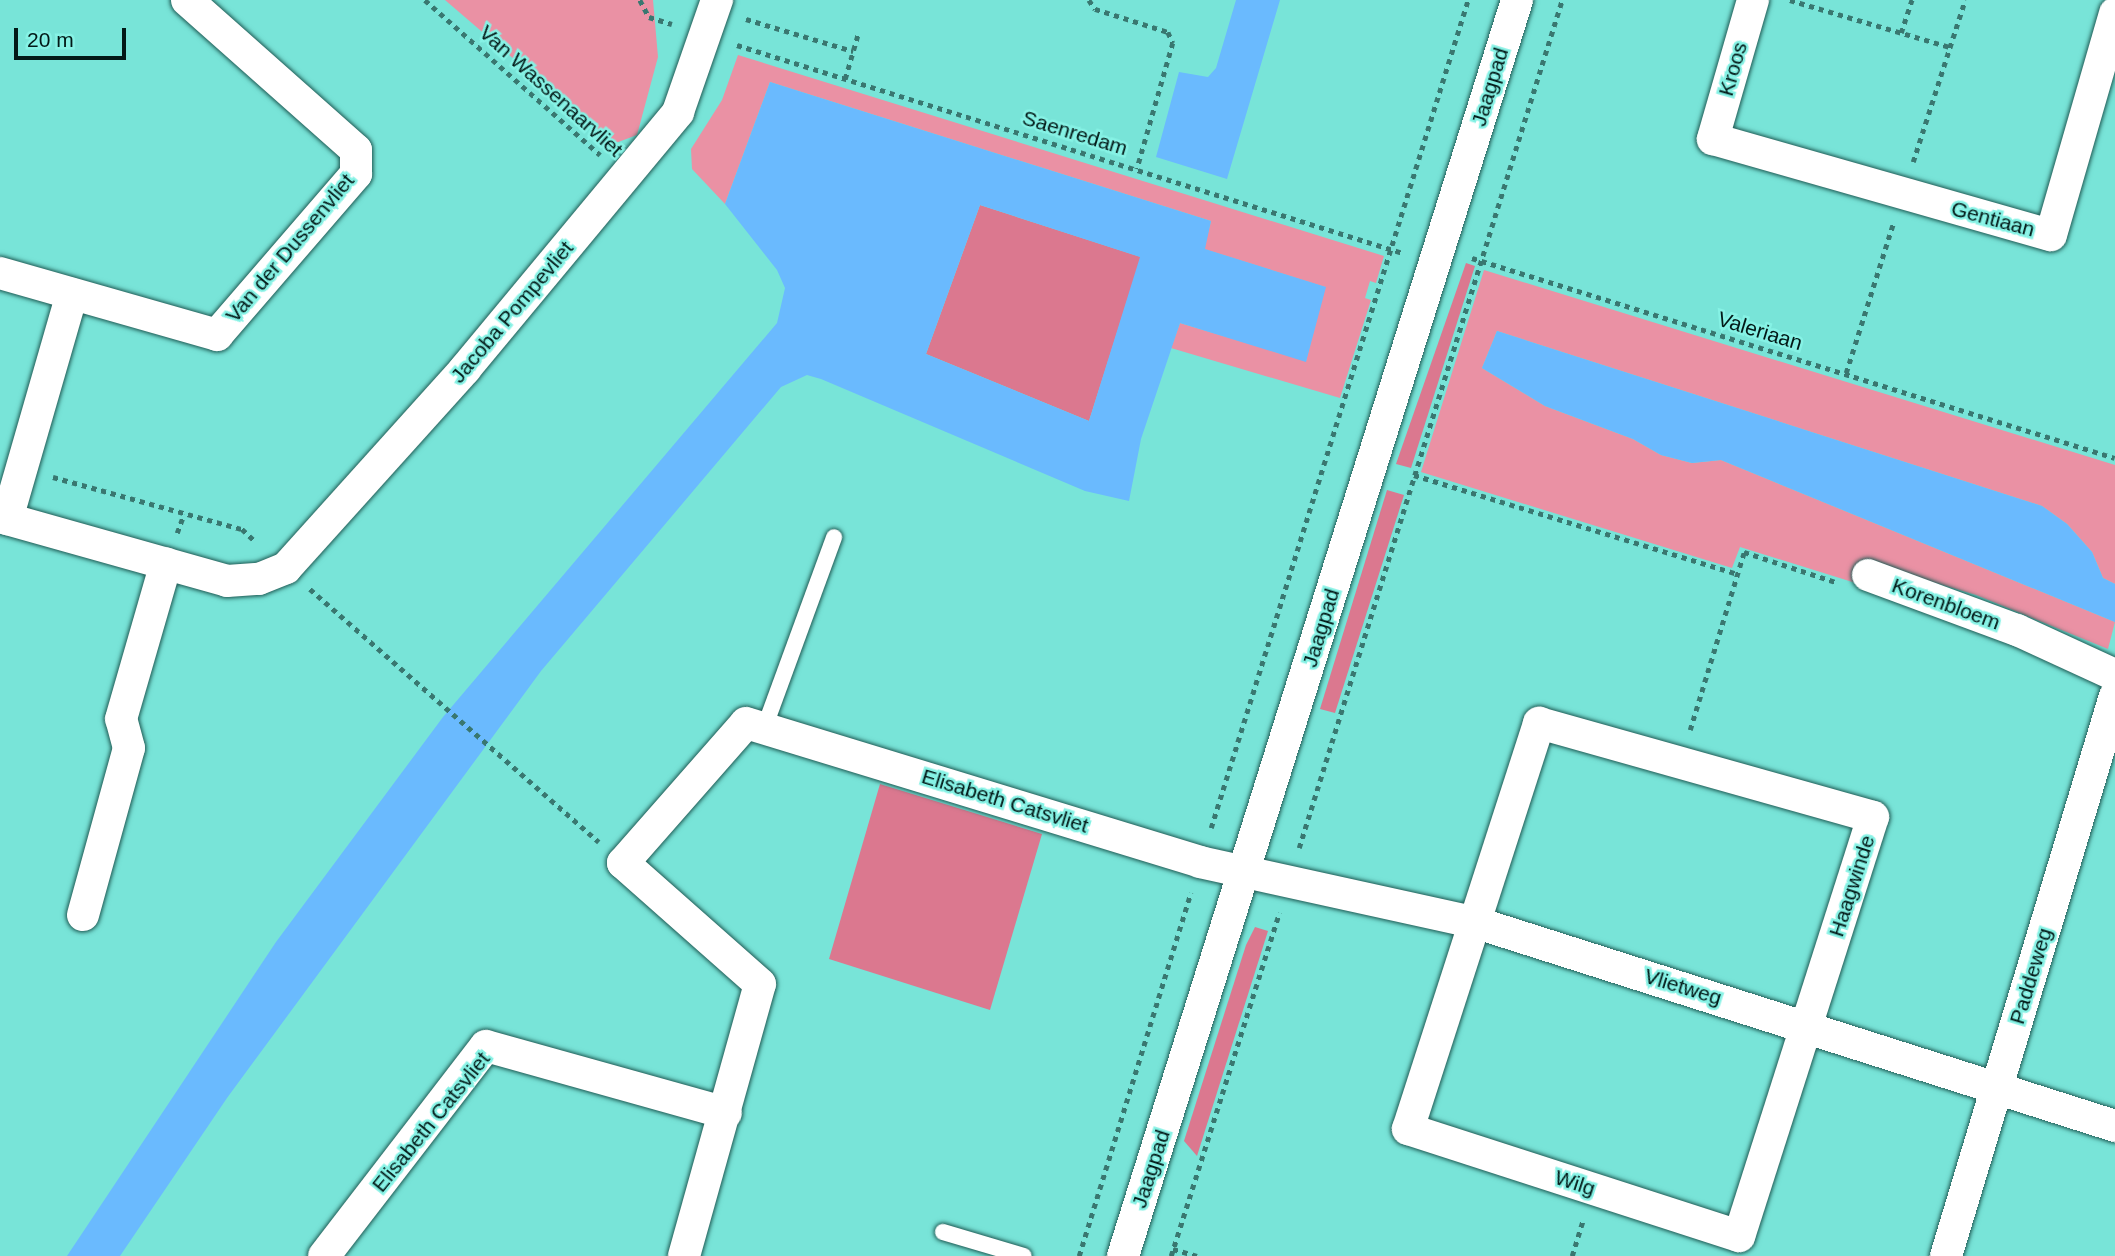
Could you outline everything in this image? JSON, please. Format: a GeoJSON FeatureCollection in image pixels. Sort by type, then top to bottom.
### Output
{"type":"FeatureCollection","features":[{"type":"Feature","properties":{"kind":"street","name":"Van der Dussenvliet"},"geometry":{"type":"LineString","coordinates":[[0,273],[217,335],[356,174],[356,150],[187,0]]}},
{"type":"Feature","properties":{"kind":"street","name":"Jaagpad"},"geometry":{"type":"LineString","coordinates":[[1123,1256],[1517,0]]}},
{"type":"Feature","properties":{"kind":"street","name":"Kroos"},"geometry":{"type":"LineString","coordinates":[[1713,139],[1753,0]]}},
{"type":"Feature","properties":{"kind":"street","name":"Gentiaan"},"geometry":{"type":"LineString","coordinates":[[1713,139],[2051,235],[2115,13]]}},
{"type":"Feature","properties":{"kind":"street","name":"Jacoba Pompevliet"},"geometry":{"type":"LineString","coordinates":[[4,518],[228,581],[259,579],[286,568],[466,369],[678,112],[712,15]]}},
{"type":"Feature","properties":{"kind":"street"},"geometry":{"type":"LineString","coordinates":[[4,518],[72,294]]}},
{"type":"Feature","properties":{"kind":"street"},"geometry":{"type":"LineString","coordinates":[[83,915],[129,748],[121,719],[166,563]]}},
{"type":"Feature","properties":{"kind":"street","name":"Korenbloem"},"geometry":{"type":"LineString","coordinates":[[1868,575],[2017,630],[2115,675]]}},
{"type":"Feature","properties":{"kind":"street","name":"Paddeweg"},"geometry":{"type":"LineString","coordinates":[[1946,1256],[2115,696]]}},
{"type":"Feature","properties":{"kind":"street"},"geometry":{"type":"LineString","coordinates":[[684,1256],[760,984],[623,863],[746,723],[765,726]]}},
{"type":"Feature","properties":{"kind":"street","name":"Haagwinde"},"geometry":{"type":"LineString","coordinates":[[1474,922],[1539,723],[1873,817],[1807,1026]]}},
{"type":"Feature","properties":{"kind":"street","name":"Elisabeth Catsvliet"},"geometry":{"type":"LineString","coordinates":[[765,726],[1200,862],[1245,872]]}},
{"type":"Feature","properties":{"kind":"street","name":"Vlietweg"},"geometry":{"type":"LineString","coordinates":[[1245,872],[1474,922],[2115,1126]]}},
{"type":"Feature","properties":{"kind":"street","name":"Wilg"},"geometry":{"type":"LineString","coordinates":[[1474,922],[1408,1129],[1739,1236],[1807,1026]]}},
{"type":"Feature","properties":{"kind":"street","name":"Elisabeth Catsvliet"},"geometry":{"type":"LineString","coordinates":[[324,1256],[486,1046],[726,1113]]}},
{"type":"Feature","properties":{"kind":"lane"},"geometry":{"type":"LineString","coordinates":[[765,726],[834,537]]}},
{"type":"Feature","properties":{"kind":"lane"},"geometry":{"type":"LineString","coordinates":[[943,1232],[1024,1256]]}},
{"type":"Feature","properties":{"kind":"path","name":"Van Wassenaarvliet"},"geometry":{"type":"LineString","coordinates":[[425,0],[625,177]]}},
{"type":"Feature","properties":{"kind":"path"},"geometry":{"type":"LineString","coordinates":[[640,0],[649,17],[712,15],[853,51]]}},
{"type":"Feature","properties":{"kind":"path"},"geometry":{"type":"LineString","coordinates":[[1089,0],[1095,9],[1168,32],[1173,43],[1137,169]]}},
{"type":"Feature","properties":{"kind":"path","name":"Jaagpad"},"geometry":{"type":"LineString","coordinates":[[1079,1256],[1468,0]]}},
{"type":"Feature","properties":{"kind":"path","name":"Jaagpad"},"geometry":{"type":"LineString","coordinates":[[1171,1256],[1562,0]]}},
{"type":"Feature","properties":{"kind":"path"},"geometry":{"type":"LineString","coordinates":[[1790,0],[1950,47]]}},
{"type":"Feature","properties":{"kind":"path"},"geometry":{"type":"LineString","coordinates":[[1901,33],[1912,0]]}},
{"type":"Feature","properties":{"kind":"path","name":"Saenredam"},"geometry":{"type":"LineString","coordinates":[[712,15],[845,79],[1390,249],[1438,253]]}},
{"type":"Feature","properties":{"kind":"path"},"geometry":{"type":"LineString","coordinates":[[845,79],[858,34]]}},
{"type":"Feature","properties":{"kind":"path","name":"Valeriaan"},"geometry":{"type":"LineString","coordinates":[[1396,229],[1438,253],[1481,262],[2115,458]]}},
{"type":"Feature","properties":{"kind":"path"},"geometry":{"type":"LineString","coordinates":[[21,468],[242,530],[623,863]]}},
{"type":"Feature","properties":{"kind":"path"},"geometry":{"type":"LineString","coordinates":[[1414,475],[1738,574],[1680,761]]}},
{"type":"Feature","properties":{"kind":"path","name":"Korenbloem"},"geometry":{"type":"LineString","coordinates":[[1738,574],[1744,552],[1863,592],[1868,575]]}},
{"type":"Feature","properties":{"kind":"path"},"geometry":{"type":"LineString","coordinates":[[1173,1249],[1197,1256]]}},
{"type":"Feature","properties":{"kind":"shaded area"},"geometry":{"type":"Polygon","coordinates":[[[445,0],[653,0],[658,57],[637,135],[613,144],[445,0]]]}},
{"type":"Feature","properties":{"kind":"shaded area"},"geometry":{"type":"Polygon","coordinates":[[[738,55],[1384,256],[1376,283],[1370,281],[1365,298],[1371,300],[1340,398],[1171,348],[1180,323],[1306,361],[1325,287],[1204,249],[1211,221],[770,82],[725,204],[692,169],[691,149],[722,100],[738,55]]]}},
{"type":"Feature","properties":{"kind":"shaded area"},"geometry":{"type":"Polygon","coordinates":[[[980,205],[1141,257],[1089,421],[926,354],[980,205]]]}},
{"type":"Feature","properties":{"kind":"shaded area"},"geometry":{"type":"Polygon","coordinates":[[[1466,263],[1475,266],[1411,468],[1396,464],[1466,263]]]}},
{"type":"Feature","properties":{"kind":"shaded area"},"geometry":{"type":"Polygon","coordinates":[[[1484,270],[2115,465],[2115,584],[2103,578],[2092,552],[2067,524],[2042,506],[1497,331],[1482,368],[1545,406],[1633,439],[1661,455],[1692,463],[1721,460],[2115,622],[2108,649],[1976,595],[1869,563],[1862,585],[1740,547],[1732,568],[1421,472],[1484,270]]]}},
{"type":"Feature","properties":{"kind":"shaded area"},"geometry":{"type":"Polygon","coordinates":[[[1387,490],[1404,495],[1335,713],[1320,709],[1387,490]]]}},
{"type":"Feature","properties":{"kind":"shaded area"},"geometry":{"type":"Polygon","coordinates":[[[880,784],[1042,834],[990,1010],[829,959],[880,784]]]}},
{"type":"Feature","properties":{"kind":"shaded area"},"geometry":{"type":"Polygon","coordinates":[[[1255,927],[1268,931],[1197,1156],[1184,1141],[1246,945],[1255,927]]]}},
{"type":"Feature","properties":{"kind":"water"},"geometry":{"type":"Polygon","coordinates":[[[1236,0],[1280,0],[1227,179],[1156,157],[1179,72],[1208,77],[1216,68],[1236,0]]]}},
{"type":"Feature","properties":{"kind":"water"},"geometry":{"type":"Polygon","coordinates":[[[770,82],[1211,221],[1205,249],[1326,287],[1306,362],[1180,323],[1141,439],[1129,501],[1085,491],[821,379],[807,375],[781,387],[541,671],[227,1098],[120,1256],[67,1256],[276,942],[443,717],[777,323],[785,288],[777,270],[725,204],[770,82]],[[980,205],[926,354],[1089,421],[1140,257],[980,205]]]}},
{"type":"Feature","properties":{"kind":"water"},"geometry":{"type":"Polygon","coordinates":[[[1497,331],[2042,506],[2067,524],[2092,552],[2103,578],[2115,584],[2115,622],[1721,460],[1692,463],[1661,455],[1633,439],[1545,406],[1482,368],[1497,331]]]}}]}
